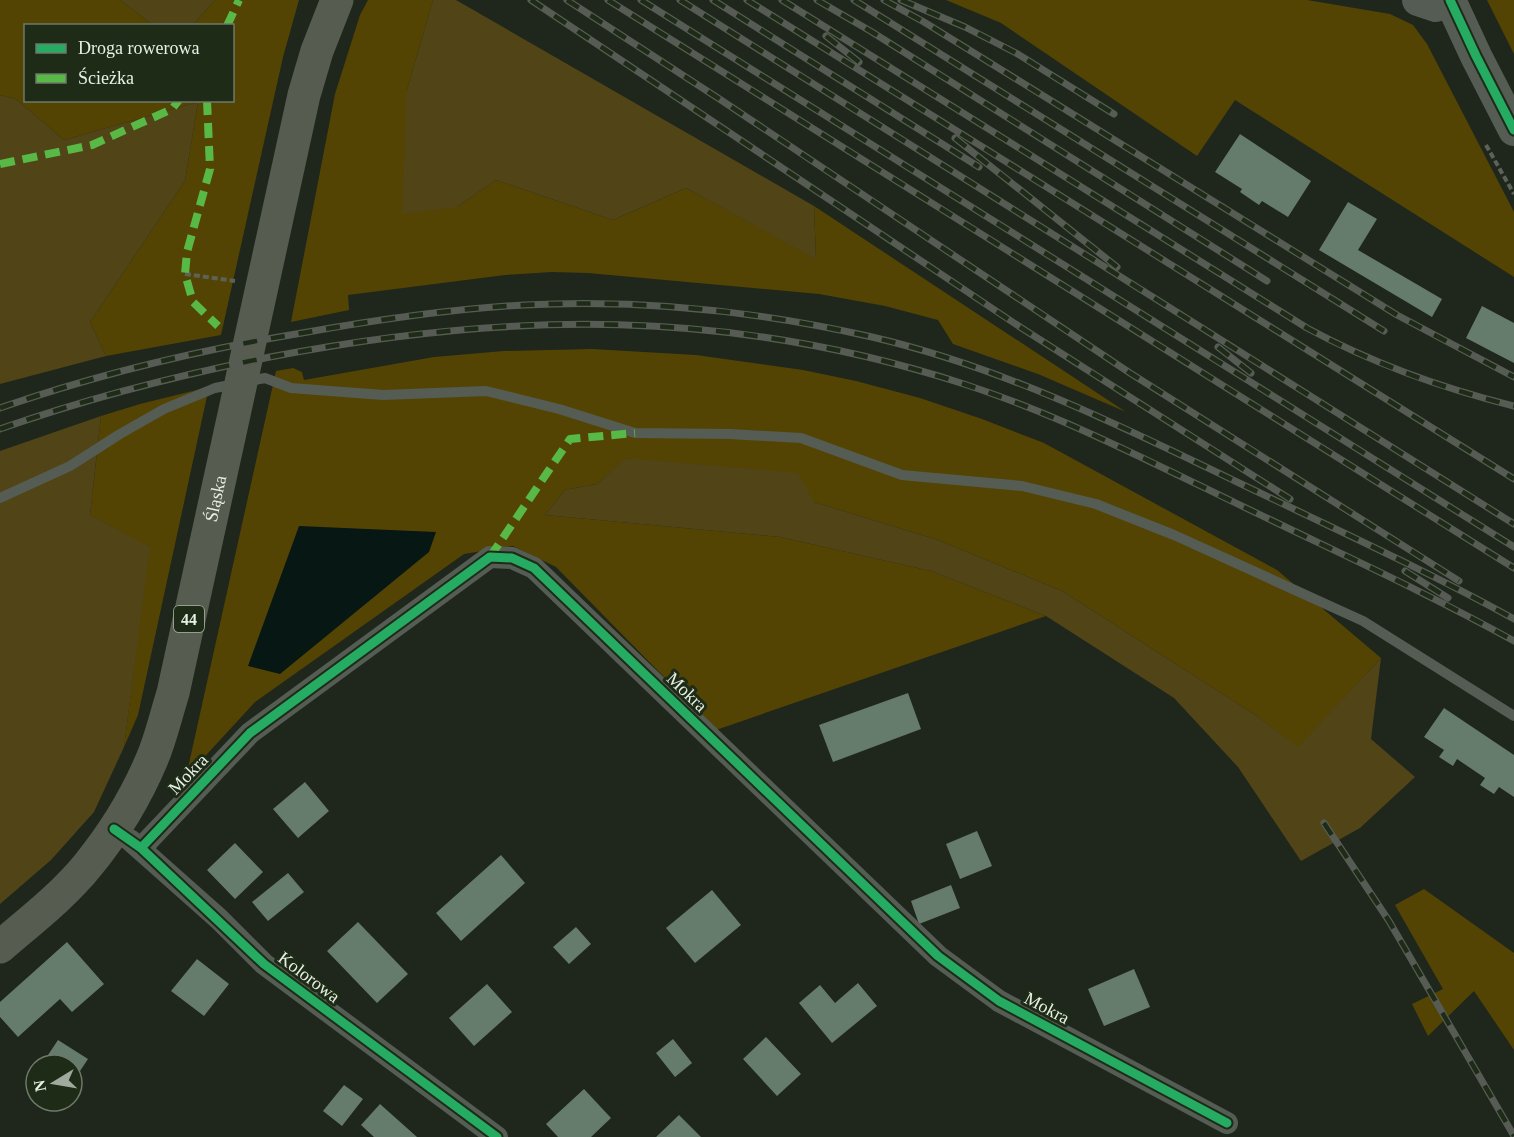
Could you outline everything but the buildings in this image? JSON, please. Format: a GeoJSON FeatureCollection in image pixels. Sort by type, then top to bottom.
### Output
{"type":"FeatureCollection","features":[{"type":"Feature","properties":{"kind":"main road","name":"Śląska"},"geometry":{"type":"LineString","coordinates":[[0,947],[87,867],[134,797],[152,759],[173,693],[304,95],[316,51],[337,0]]}},
{"type":"Feature","properties":{"kind":"street"},"geometry":{"type":"LineString","coordinates":[[1434,2],[1476,56],[1514,130]]}},
{"type":"Feature","properties":{"kind":"street","name":"Mokra"},"geometry":{"type":"LineString","coordinates":[[141,848],[250,733],[489,557],[512,558],[534,568],[938,956],[999,1001],[1227,1123]]}},
{"type":"Feature","properties":{"kind":"street","name":"Kolorowa"},"geometry":{"type":"LineString","coordinates":[[114,829],[141,848],[264,964],[497,1137]]}},
{"type":"Feature","properties":{"kind":"lane"},"geometry":{"type":"LineString","coordinates":[[0,498],[70,466],[164,409],[215,388],[265,378],[291,388],[383,395],[486,391],[559,409],[635,433],[730,434],[801,438],[902,476],[1022,486],[1096,504],[1174,535],[1363,621],[1514,716]]}},
{"type":"Feature","properties":{"kind":"path"},"geometry":{"type":"LineString","coordinates":[[185,274],[242,282]]}},
{"type":"Feature","properties":{"kind":"shaded area"},"geometry":{"type":"Polygon","coordinates":[[[0,0],[120,0],[152,24],[24,24],[24,102],[198,102],[64,140],[16,99],[0,95],[0,0]]]}},
{"type":"Feature","properties":{"kind":"shaded area"},"geometry":{"type":"Polygon","coordinates":[[[120,0],[215,0],[194,24],[152,24],[120,0]]]}},
{"type":"Feature","properties":{"kind":"shaded area"},"geometry":{"type":"Polygon","coordinates":[[[215,0],[299,0],[283,57],[221,335],[106,356],[90,322],[185,181],[198,102],[234,102],[234,24],[194,24],[215,0]]]}},
{"type":"Feature","properties":{"kind":"shaded area"},"geometry":{"type":"Polygon","coordinates":[[[368,0],[433,0],[407,90],[457,207],[496,180],[613,220],[686,188],[816,258],[814,206],[1126,412],[1038,374],[953,344],[938,320],[885,306],[819,294],[588,273],[552,272],[505,275],[348,295],[349,310],[291,322],[335,94],[360,15],[368,0]]]}},
{"type":"Feature","properties":{"kind":"shaded area"},"geometry":{"type":"Polygon","coordinates":[[[433,0],[456,0],[814,206],[816,259],[686,188],[613,220],[496,180],[457,207],[402,214],[407,90],[433,0]]]}},
{"type":"Feature","properties":{"kind":"shaded area"},"geometry":{"type":"Polygon","coordinates":[[[946,0],[1307,0],[1390,14],[1413,25],[1427,44],[1514,212],[1514,277],[1235,100],[1197,156],[1001,23],[946,0]]]}},
{"type":"Feature","properties":{"kind":"shaded area"},"geometry":{"type":"Polygon","coordinates":[[[1487,0],[1514,0],[1514,54],[1487,0]]]}},
{"type":"Feature","properties":{"kind":"shaded area"},"geometry":{"type":"Polygon","coordinates":[[[0,95],[16,99],[64,140],[198,102],[185,181],[90,322],[106,356],[0,384],[0,95]]]}},
{"type":"Feature","properties":{"kind":"shaded area"},"geometry":{"type":"Polygon","coordinates":[[[592,349],[696,355],[803,370],[856,381],[920,398],[1044,443],[1277,570],[1381,658],[1298,748],[1257,716],[1062,591],[938,540],[814,502],[627,458],[597,484],[565,490],[545,515],[780,537],[931,571],[1046,616],[716,730],[556,567],[513,546],[464,554],[255,702],[186,777],[276,371],[293,368],[302,372],[304,380],[434,357],[504,351],[592,349]]]}},
{"type":"Feature","properties":{"kind":"shaded area"},"geometry":{"type":"Polygon","coordinates":[[[209,387],[138,715],[124,747],[149,548],[90,515],[101,416],[209,387]]]}},
{"type":"Feature","properties":{"kind":"shaded area"},"geometry":{"type":"Polygon","coordinates":[[[101,416],[90,515],[150,547],[124,747],[94,812],[51,860],[0,904],[0,451],[101,416]]]}},
{"type":"Feature","properties":{"kind":"shaded area"},"geometry":{"type":"Polygon","coordinates":[[[626,458],[798,473],[814,502],[938,540],[1062,591],[1257,716],[1298,747],[1381,658],[1371,739],[1415,777],[1360,828],[1301,861],[1238,767],[1174,698],[1046,616],[931,571],[780,537],[545,515],[565,490],[597,484],[626,458]]]}},
{"type":"Feature","properties":{"kind":"shaded area"},"geometry":{"type":"Polygon","coordinates":[[[299,526],[436,532],[429,552],[280,674],[248,666],[299,526]]]}},
{"type":"Feature","properties":{"kind":"shaded area"},"geometry":{"type":"Polygon","coordinates":[[[1424,889],[1514,953],[1514,1050],[1474,991],[1428,1036],[1412,1004],[1443,989],[1395,905],[1424,889]]]}},
{"type":"Feature","properties":{"kind":"railway"},"geometry":{"type":"LineString","coordinates":[[531,0],[1020,327],[1290,499]]}},
{"type":"Feature","properties":{"kind":"railway"},"geometry":{"type":"LineString","coordinates":[[567,0],[1130,373],[1459,581]]}},
{"type":"Feature","properties":{"kind":"railway"},"geometry":{"type":"LineString","coordinates":[[608,0],[1514,568]]}},
{"type":"Feature","properties":{"kind":"railway"},"geometry":{"type":"LineString","coordinates":[[641,0],[1514,547]]}},
{"type":"Feature","properties":{"kind":"railway"},"geometry":{"type":"LineString","coordinates":[[680,0],[1514,524]]}},
{"type":"Feature","properties":{"kind":"railway"},"geometry":{"type":"LineString","coordinates":[[713,0],[979,167]]}},
{"type":"Feature","properties":{"kind":"railway"},"geometry":{"type":"LineString","coordinates":[[747,0],[1514,479]]}},
{"type":"Feature","properties":{"kind":"railway"},"geometry":{"type":"LineString","coordinates":[[782,0],[1307,328],[1357,353],[1408,374],[1514,406]]}},
{"type":"Feature","properties":{"kind":"railway"},"geometry":{"type":"LineString","coordinates":[[817,0],[872,32],[1267,281]]}},
{"type":"Feature","properties":{"kind":"railway"},"geometry":{"type":"LineString","coordinates":[[854,0],[1384,331]]}},
{"type":"Feature","properties":{"kind":"railway"},"geometry":{"type":"LineString","coordinates":[[884,0],[924,22],[1397,315],[1514,377]]}},
{"type":"Feature","properties":{"kind":"railway"},"geometry":{"type":"LineString","coordinates":[[901,0],[965,27],[1016,53],[1114,114]]}},
{"type":"Feature","properties":{"kind":"railway"},"geometry":{"type":"LineString","coordinates":[[826,36],[859,62]]}},
{"type":"Feature","properties":{"kind":"railway"},"geometry":{"type":"LineString","coordinates":[[955,138],[1117,267]]}},
{"type":"Feature","properties":{"kind":"railway"},"geometry":{"type":"LineString","coordinates":[[0,408],[74,384],[187,355],[412,316],[468,309],[568,304],[655,306],[743,314],[829,328],[920,349],[967,364],[1058,399],[1411,565],[1514,619]]}},
{"type":"Feature","properties":{"kind":"railway"},"geometry":{"type":"LineString","coordinates":[[0,429],[100,397],[236,364],[359,342],[447,331],[534,325],[619,325],[705,330],[790,341],[877,359],[964,384],[1043,413],[1120,447],[1363,564],[1514,641]]}},
{"type":"Feature","properties":{"kind":"railway"},"geometry":{"type":"LineString","coordinates":[[1218,347],[1251,373]]}},
{"type":"Feature","properties":{"kind":"railway"},"geometry":{"type":"LineString","coordinates":[[1405,571],[1448,598]]}},
{"type":"Feature","properties":{"kind":"railway"},"geometry":{"type":"LineString","coordinates":[[1324,823],[1389,921],[1514,1136]]}},
{"type":"Feature","properties":{"kind":"marked path"},"geometry":{"type":"LineString","coordinates":[[228,24],[239,0]]}},
{"type":"Feature","properties":{"kind":"marked path"},"geometry":{"type":"LineString","coordinates":[[0,164],[92,145],[172,109],[177,102]]}},
{"type":"Feature","properties":{"kind":"marked path"},"geometry":{"type":"LineString","coordinates":[[207,102],[210,169],[187,252],[185,274],[193,302],[218,326]]}},
{"type":"Feature","properties":{"kind":"marked path"},"geometry":{"type":"LineString","coordinates":[[490,557],[570,439],[635,433]]}},
{"type":"Feature","properties":{"kind":"cycle path"},"geometry":{"type":"LineString","coordinates":[[1450,0],[1514,130]]}},
{"type":"Feature","properties":{"kind":"cycle path"},"geometry":{"type":"LineString","coordinates":[[141,848],[250,733],[490,557],[512,558],[534,568],[938,956],[999,1001],[1227,1123]]}},
{"type":"Feature","properties":{"kind":"cycle path"},"geometry":{"type":"LineString","coordinates":[[114,829],[141,848],[264,964],[497,1137]]}}]}
